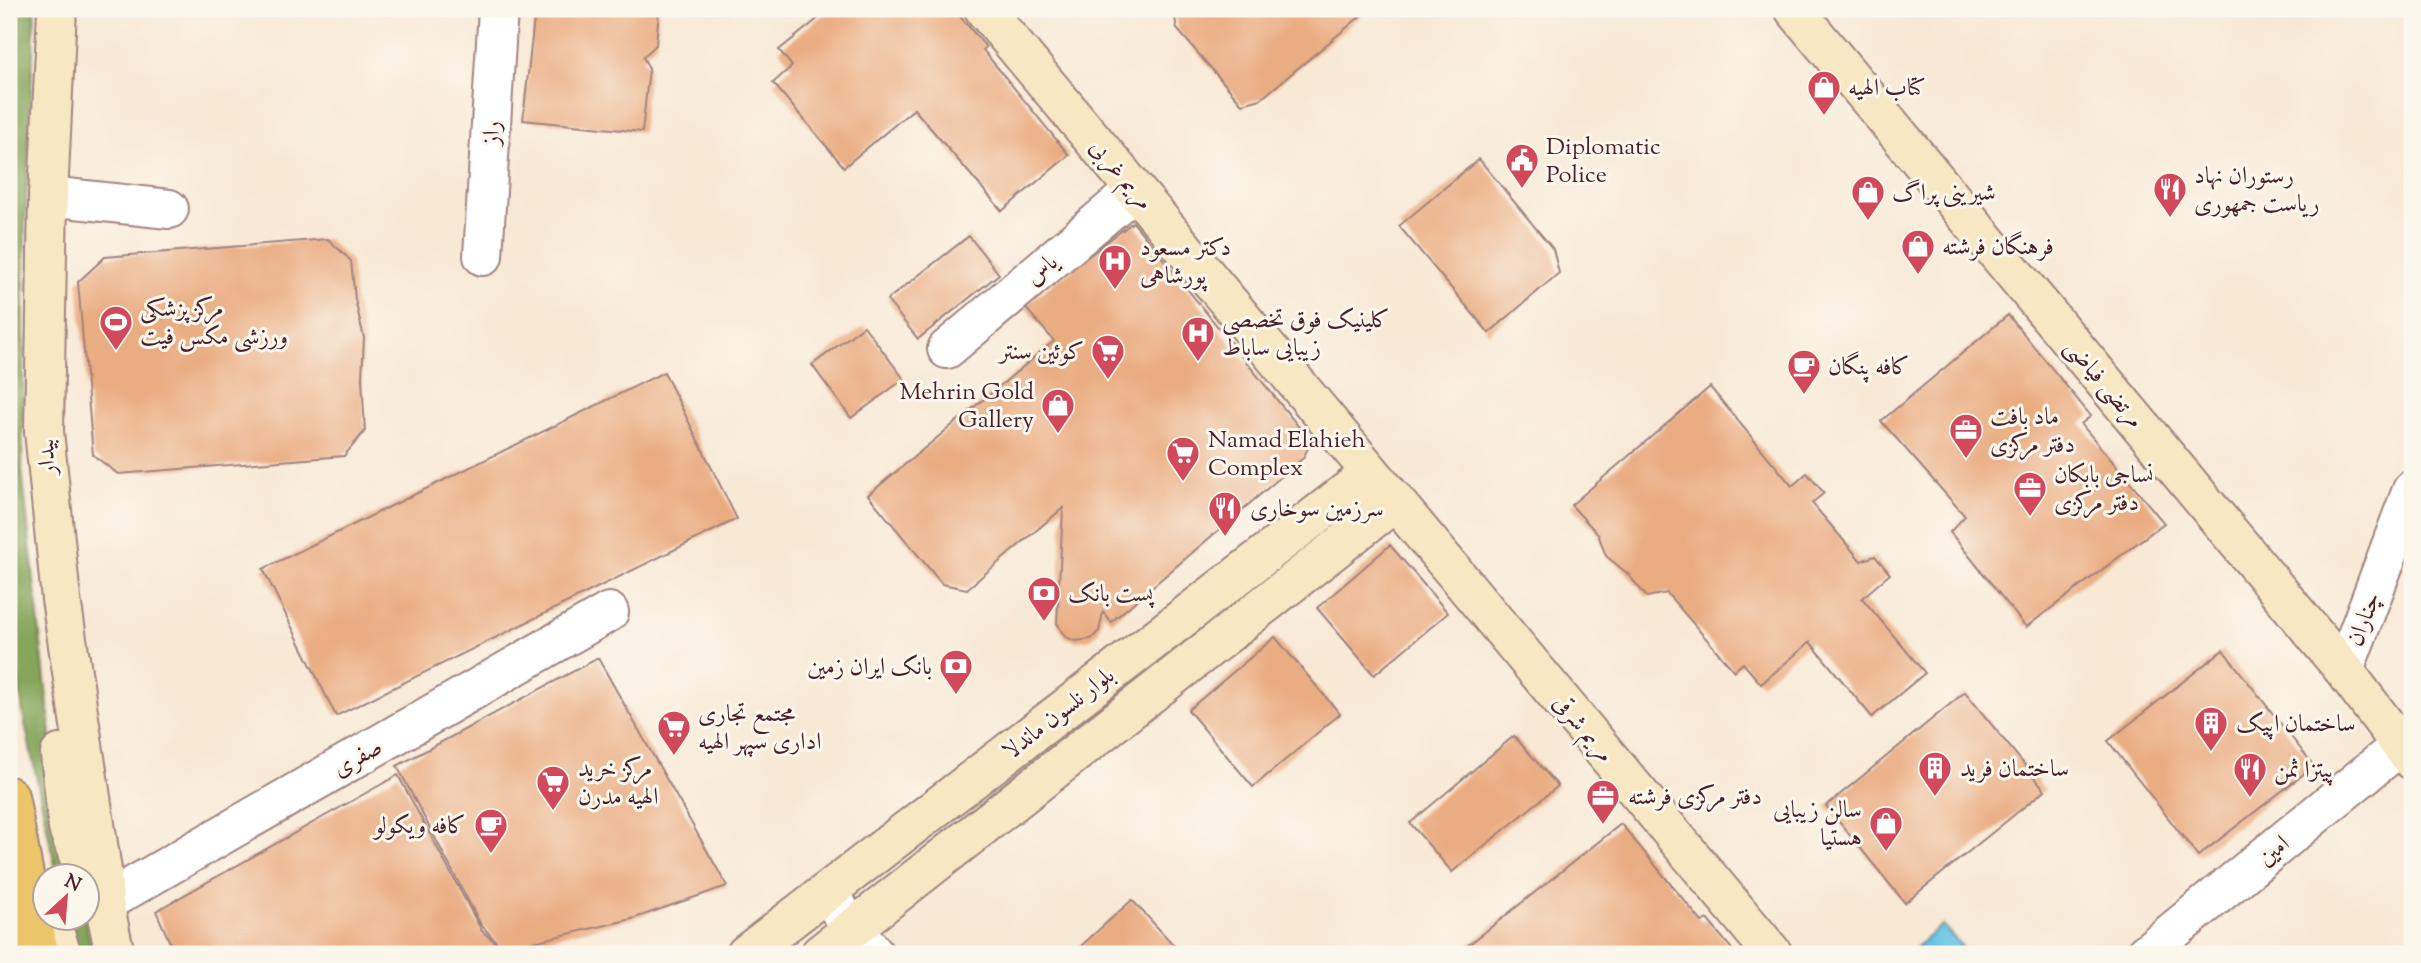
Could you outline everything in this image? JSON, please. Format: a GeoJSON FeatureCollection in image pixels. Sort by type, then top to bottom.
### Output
{"type":"FeatureCollection","features":[{"type":"Feature","properties":{"kind":"highway"},"geometry":{"type":"LineString","coordinates":[[9,796],[39,954]]}},
{"type":"Feature","properties":{"kind":"street","name":"بیدار"},"geometry":{"type":"LineString","coordinates":[[38,9],[27,429],[34,519],[68,828],[83,862]]}},
{"type":"Feature","properties":{"kind":"street","name":"بیدار"},"geometry":{"type":"LineString","coordinates":[[57,9],[48,196],[44,392],[51,518],[101,862]]}},
{"type":"Feature","properties":{"kind":"street","name":"راز"},"geometry":{"type":"LineString","coordinates":[[483,256],[498,9]]}},
{"type":"Feature","properties":{"kind":"street","name":"مریم غربی"},"geometry":{"type":"LineString","coordinates":[[984,9],[1395,502]]}},
{"type":"Feature","properties":{"kind":"street","name":"مرتضی فیاضی"},"geometry":{"type":"LineString","coordinates":[[1794,9],[2344,670],[2406,753]]}},
{"type":"Feature","properties":{"kind":"street","name":"یاس"},"geometry":{"type":"LineString","coordinates":[[947,349],[1135,190]]}},
{"type":"Feature","properties":{"kind":"street"},"geometry":{"type":"LineString","coordinates":[[48,196],[169,209]]}},
{"type":"Feature","properties":{"kind":"street","name":"بلوار نلسون ماندلا"},"geometry":{"type":"LineString","coordinates":[[746,954],[1371,473]]}},
{"type":"Feature","properties":{"kind":"street","name":"چناران"},"geometry":{"type":"LineString","coordinates":[[2344,670],[2412,490]]}},
{"type":"Feature","properties":{"kind":"street","name":"بلوار نلسون ماندلا"},"geometry":{"type":"LineString","coordinates":[[820,954],[864,941],[1395,502]]}},
{"type":"Feature","properties":{"kind":"street","name":"مریم شرقی"},"geometry":{"type":"LineString","coordinates":[[1395,502],[1773,954]]}},
{"type":"Feature","properties":{"kind":"street","name":"صفری"},"geometry":{"type":"LineString","coordinates":[[102,881],[609,612]]}},
{"type":"Feature","properties":{"kind":"street","name":"امین"},"geometry":{"type":"LineString","coordinates":[[2145,954],[2406,753]]}},
{"type":"Feature","properties":{"kind":"street"},"geometry":{"type":"LineString","coordinates":[[9,796],[32,864]]}},
{"type":"Feature","properties":{"kind":"street"},"geometry":{"type":"LineString","coordinates":[[826,893],[864,941]]}},
{"type":"Feature","properties":{"kind":"street","name":"بیدار"},"geometry":{"type":"LineString","coordinates":[[102,914],[115,954]]}},
{"type":"Feature","properties":{"kind":"street"},"geometry":{"type":"LineString","coordinates":[[54,932],[62,954]]}},
{"type":"Feature","properties":{"kind":"green space"},"geometry":{"type":"Polygon","coordinates":[[[9,9],[35,9],[25,225],[22,471],[53,752],[73,862],[54,862],[23,714],[9,605],[9,9]]]}},
{"type":"Feature","properties":{"kind":"green space"},"geometry":{"type":"Polygon","coordinates":[[[70,932],[88,932],[93,954],[77,954],[70,932]]]}},
{"type":"Feature","properties":{"kind":"water"},"geometry":{"type":"Polygon","coordinates":[[[1942,925],[1964,949],[1957,954],[1908,954],[1942,925]]]}},
{"type":"Feature","properties":{"kind":"building"},"geometry":{"type":"Polygon","coordinates":[[[535,9],[659,9],[656,45],[643,57],[649,69],[642,132],[523,120],[535,9]]]}},
{"type":"Feature","properties":{"kind":"building"},"geometry":{"type":"Polygon","coordinates":[[[830,9],[954,9],[986,47],[983,50],[1069,155],[1002,211],[914,109],[844,167],[773,83],[792,66],[779,50],[830,9]]]}},
{"type":"Feature","properties":{"kind":"building"},"geometry":{"type":"Polygon","coordinates":[[[1163,9],[1369,9],[1261,99],[1242,104],[1177,29],[1174,12],[1169,17],[1163,9]]]}},
{"type":"Feature","properties":{"kind":"building"},"geometry":{"type":"Polygon","coordinates":[[[1479,159],[1553,249],[1559,273],[1489,333],[1399,226],[1479,159]]]}},
{"type":"Feature","properties":{"kind":"building"},"geometry":{"type":"Polygon","coordinates":[[[1133,222],[1311,442],[1303,458],[1111,622],[1103,612],[1099,631],[1091,639],[1076,641],[1065,637],[1057,623],[1063,508],[967,589],[942,584],[868,495],[1054,341],[1024,306],[1133,222]]]}},
{"type":"Feature","properties":{"kind":"building"},"geometry":{"type":"Polygon","coordinates":[[[969,236],[999,274],[918,339],[887,300],[969,236]]]}},
{"type":"Feature","properties":{"kind":"building"},"geometry":{"type":"Polygon","coordinates":[[[328,239],[351,261],[355,299],[364,338],[362,378],[365,431],[344,456],[118,474],[93,455],[78,282],[105,257],[328,239]]]}},
{"type":"Feature","properties":{"kind":"building"},"geometry":{"type":"Polygon","coordinates":[[[2008,315],[2091,416],[2081,424],[2164,523],[2026,627],[1950,532],[1965,516],[1881,421],[2008,315]]]}},
{"type":"Feature","properties":{"kind":"building"},"geometry":{"type":"Polygon","coordinates":[[[864,326],[904,379],[851,418],[812,365],[864,326]]]}},
{"type":"Feature","properties":{"kind":"building"},"geometry":{"type":"Polygon","coordinates":[[[664,372],[737,519],[336,716],[263,569],[664,372]]]}},
{"type":"Feature","properties":{"kind":"building"},"geometry":{"type":"Polygon","coordinates":[[[1710,387],[1792,486],[1807,473],[1824,493],[1812,503],[1861,561],[1875,556],[1890,574],[1862,598],[1925,673],[1872,717],[1810,642],[1761,684],[1743,663],[1734,671],[1667,593],[1647,597],[1627,573],[1606,556],[1598,534],[1571,505],[1710,387]]]}},
{"type":"Feature","properties":{"kind":"building"},"geometry":{"type":"Polygon","coordinates":[[[1390,545],[1448,613],[1374,675],[1317,608],[1390,545]]]}},
{"type":"Feature","properties":{"kind":"building"},"geometry":{"type":"Polygon","coordinates":[[[1275,637],[1340,714],[1253,787],[1188,710],[1275,637]]]}},
{"type":"Feature","properties":{"kind":"building","name":"ساختمان اپیک"},"geometry":{"type":"Polygon","coordinates":[[[2223,650],[2314,766],[2198,856],[2108,741],[2223,650]]]}},
{"type":"Feature","properties":{"kind":"building","name":"مرکز خرید الهیه مدرن"},"geometry":{"type":"Polygon","coordinates":[[[598,658],[727,886],[632,919],[503,949],[501,954],[175,954],[156,911],[398,775],[482,931],[501,947],[481,925],[397,766],[598,658]]]}},
{"type":"Feature","properties":{"kind":"building","name":"ساختمان فرید"},"geometry":{"type":"Polygon","coordinates":[[[1965,692],[2045,790],[1905,903],[1826,806],[1965,692]]]}},
{"type":"Feature","properties":{"kind":"building"},"geometry":{"type":"Polygon","coordinates":[[[1514,736],[1558,786],[1452,872],[1410,823],[1514,736]]]}},
{"type":"Feature","properties":{"kind":"building"},"geometry":{"type":"Polygon","coordinates":[[[1621,824],[1702,922],[1707,919],[1736,954],[1472,954],[1466,947],[1621,824]]]}},
{"type":"Feature","properties":{"kind":"building"},"geometry":{"type":"Polygon","coordinates":[[[1132,900],[1182,954],[1072,954],[1132,900]]]}},
{"type":"Feature","properties":{"kind":"place","name":"کتاب الهیه"},"geometry":{"type":"Point","coordinates":[1824,117]}},
{"type":"Feature","properties":{"kind":"place","name":"Diplomatic Police"},"geometry":{"type":"Point","coordinates":[1522,190]}},
{"type":"Feature","properties":{"kind":"place","name":"رستوران نهاد ریاست جمهوری"},"geometry":{"type":"Point","coordinates":[2170,219]}},
{"type":"Feature","properties":{"kind":"place","name":"شیرینی پراگ"},"geometry":{"type":"Point","coordinates":[1868,222]}},
{"type":"Feature","properties":{"kind":"place","name":"فرهنگان فرشته"},"geometry":{"type":"Point","coordinates":[1918,276]}},
{"type":"Feature","properties":{"kind":"place","name":"دکتر مسعود پورشاهی"},"geometry":{"type":"Point","coordinates":[1115,291]}},
{"type":"Feature","properties":{"kind":"place","name":"مرکز پزشکی ورزشی مکس فیت"},"geometry":{"type":"Point","coordinates":[116,352]}},
{"type":"Feature","properties":{"kind":"place","name":"کلینیک فوق تخصصی زیبایی ساباط"},"geometry":{"type":"Point","coordinates":[1198,363]}},
{"type":"Feature","properties":{"kind":"place","name":"کوئین سنتر"},"geometry":{"type":"Point","coordinates":[1108,381]}},
{"type":"Feature","properties":{"kind":"place","name":"کافه پنگان"},"geometry":{"type":"Point","coordinates":[1804,396]}},
{"type":"Feature","properties":{"kind":"place","name":"Mehrin Gold Gallery"},"geometry":{"type":"Point","coordinates":[1058,435]}},
{"type":"Feature","properties":{"kind":"place","name":"ماد بافت دفتر مرکزی"},"geometry":{"type":"Point","coordinates":[1966,460]}},
{"type":"Feature","properties":{"kind":"place","name":"Namad Elahieh Complex"},"geometry":{"type":"Point","coordinates":[1183,483]}},
{"type":"Feature","properties":{"kind":"place","name":"نساجی بابکان دفتر مرکزی"},"geometry":{"type":"Point","coordinates":[2030,518]}},
{"type":"Feature","properties":{"kind":"place","name":"سرزمین سوخاری"},"geometry":{"type":"Point","coordinates":[1225,538]}},
{"type":"Feature","properties":{"kind":"place","name":"پست بانک"},"geometry":{"type":"Point","coordinates":[1044,623]}},
{"type":"Feature","properties":{"kind":"place","name":"بانک ایران زمین"},"geometry":{"type":"Point","coordinates":[956,696]}},
{"type":"Feature","properties":{"kind":"place","name":"ساختمان اپیک"},"geometry":{"type":"Point","coordinates":[2211,753]}},
{"type":"Feature","properties":{"kind":"place","name":"مجتمع تجاری اداری سپهر الهیه"},"geometry":{"type":"Point","coordinates":[674,757]}},
{"type":"Feature","properties":{"kind":"place","name":"ساختمان فرید"},"geometry":{"type":"Point","coordinates":[1935,798]}},
{"type":"Feature","properties":{"kind":"place","name":"پیتزا ثمن"},"geometry":{"type":"Point","coordinates":[2250,799]}},
{"type":"Feature","properties":{"kind":"place","name":"مرکز خرید الهیه مدرن"},"geometry":{"type":"Point","coordinates":[553,812]}},
{"type":"Feature","properties":{"kind":"place","name":"دفتر مرکزی فرشته"},"geometry":{"type":"Point","coordinates":[1603,826]}},
{"type":"Feature","properties":{"kind":"place","name":"سالن زیبایی هستیا"},"geometry":{"type":"Point","coordinates":[1886,853]}},
{"type":"Feature","properties":{"kind":"place","name":"کافه ویکولو"},"geometry":{"type":"Point","coordinates":[491,855]}}]}
